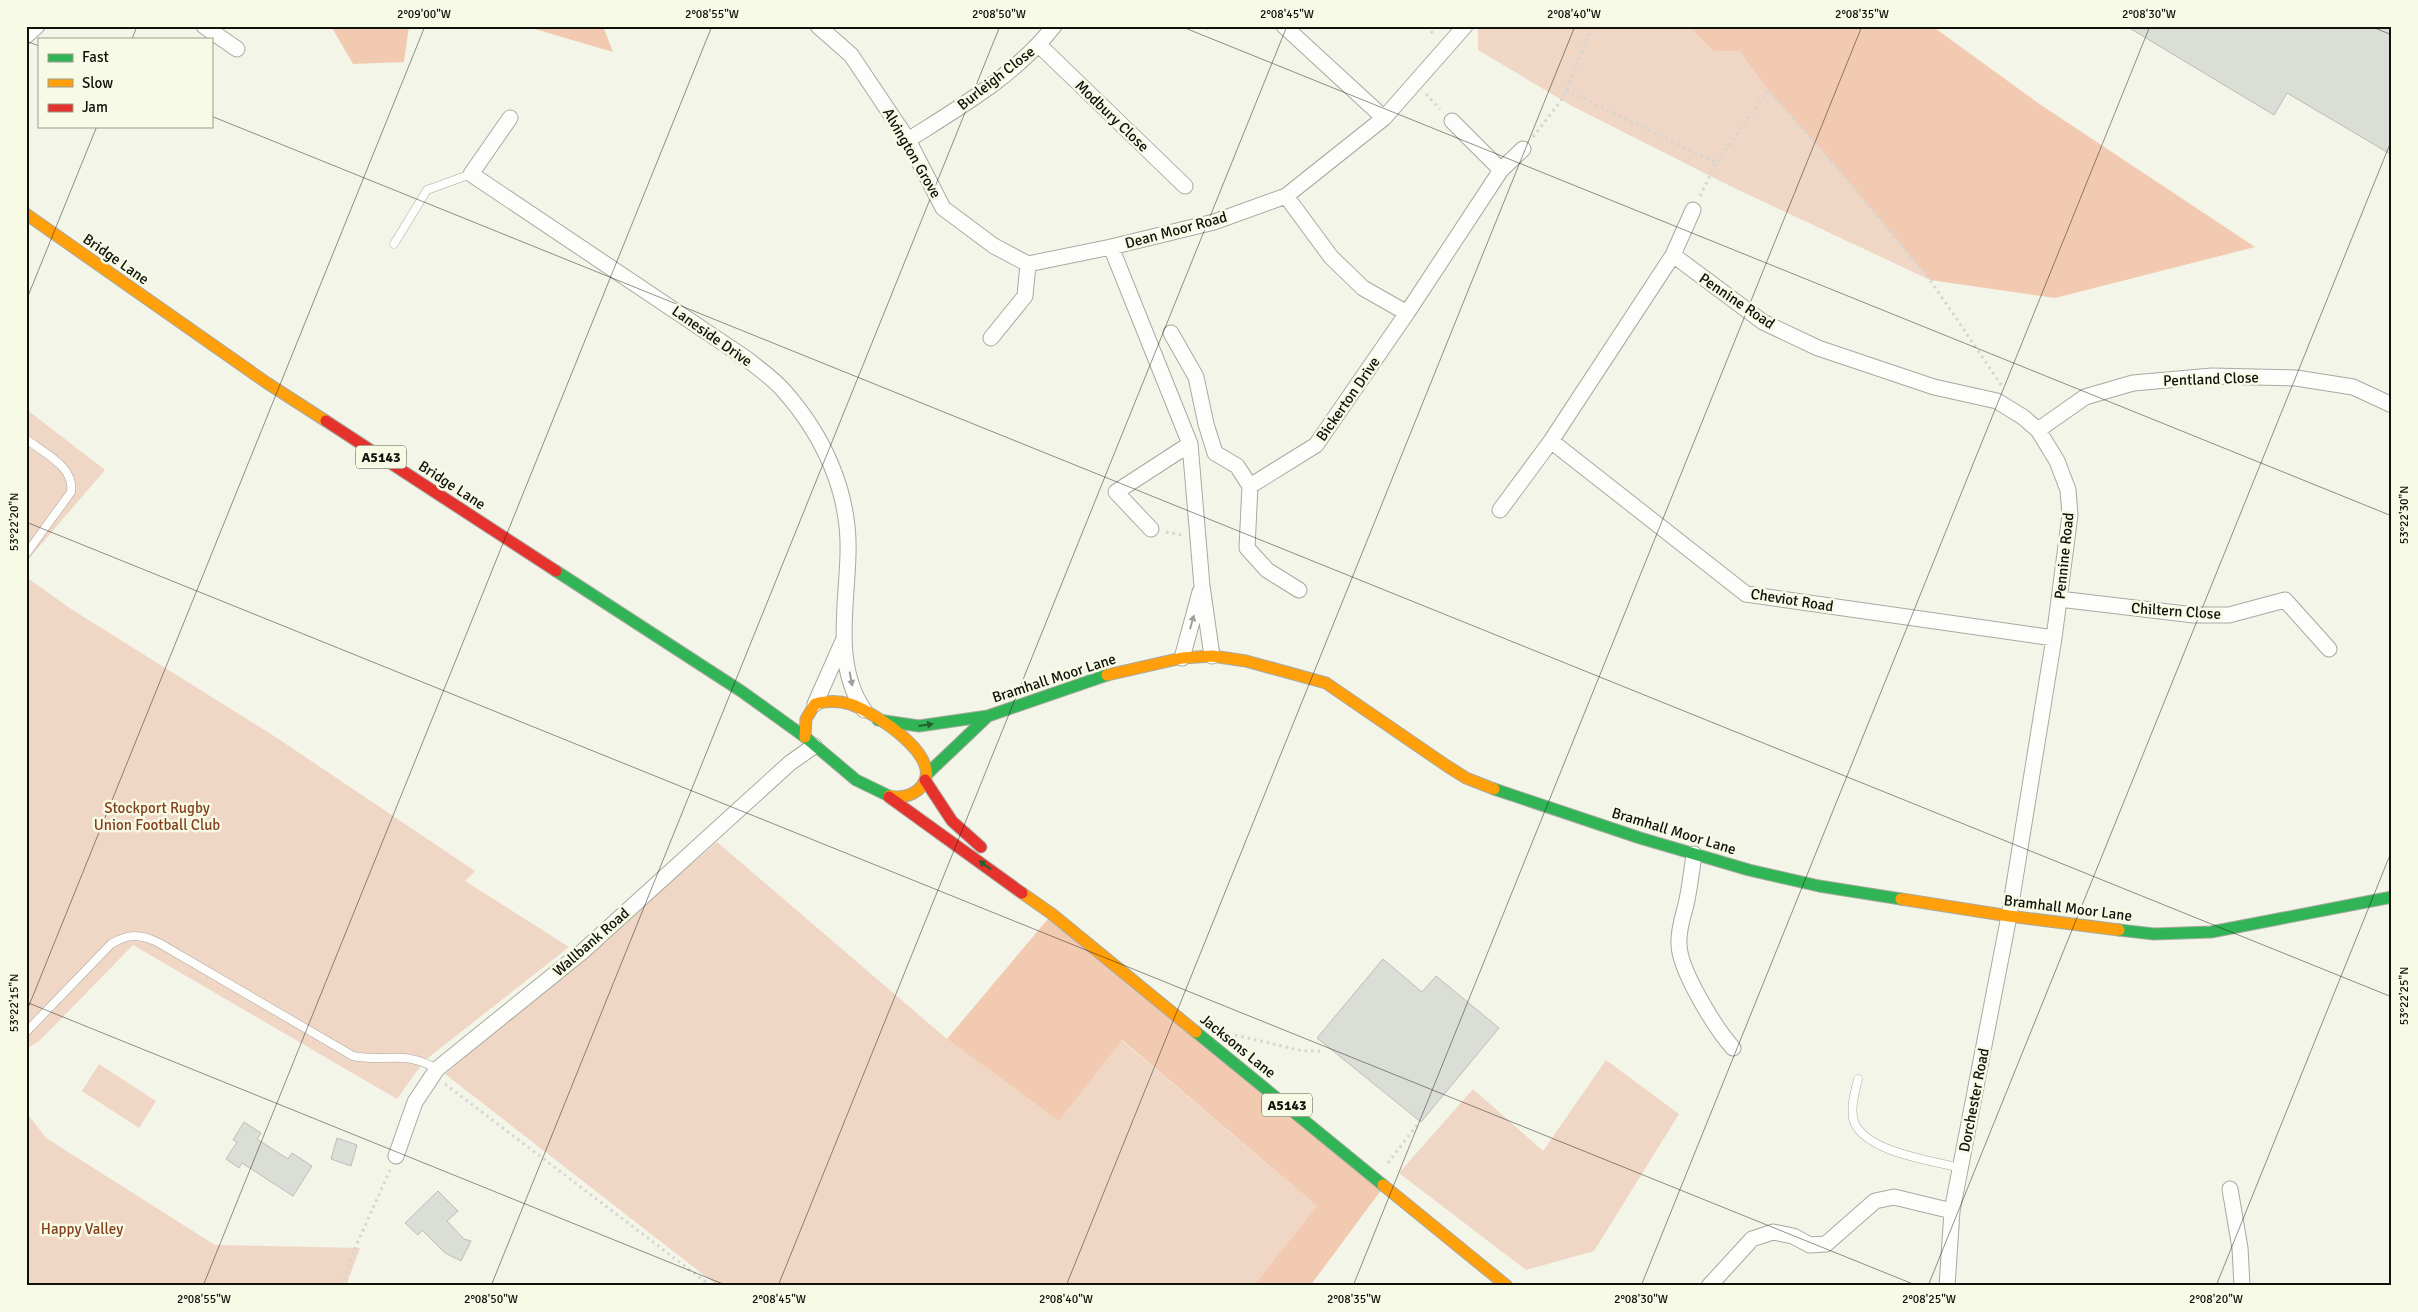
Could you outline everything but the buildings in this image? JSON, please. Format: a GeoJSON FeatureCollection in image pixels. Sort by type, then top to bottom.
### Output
{"type":"FeatureCollection","features":[{"type":"Feature","properties":{"kind":"main road","name":"Bridge Lane"},"geometry":{"type":"LineString","coordinates":[[26,214],[266,383],[741,691],[872,791],[889,797]]}},
{"type":"Feature","properties":{"kind":"main road","name":"Bramhall Moor Lane"},"geometry":{"type":"LineString","coordinates":[[872,717],[919,726],[988,716],[1096,677],[1182,658],[1212,656],[1246,661],[1326,684],[1466,778],[1516,798],[1694,854],[1819,886],[2009,916],[2154,934],[2211,932],[2392,897]]}},
{"type":"Feature","properties":{"kind":"main road","name":"Bridge Lane"},"geometry":{"type":"LineString","coordinates":[[741,691],[775,700]]}},
{"type":"Feature","properties":{"kind":"main road"},"geometry":{"type":"LineString","coordinates":[[809,742],[804,724],[810,706],[831,701],[850,704],[872,717]]}},
{"type":"Feature","properties":{"kind":"main road","name":"Bramhall Moor Lane"},"geometry":{"type":"LineString","coordinates":[[889,797],[906,796],[919,789],[926,777],[988,716]]}},
{"type":"Feature","properties":{"kind":"main road","name":"Jacksons Lane"},"geometry":{"type":"LineString","coordinates":[[872,717],[910,742],[922,760],[926,777],[952,821],[1066,925],[1507,1286]]}},
{"type":"Feature","properties":{"kind":"main road","name":"Jacksons Lane"},"geometry":{"type":"LineString","coordinates":[[889,797],[1066,925]]}},
{"type":"Feature","properties":{"kind":"street"},"geometry":{"type":"LineString","coordinates":[[26,36],[37,26]]}},
{"type":"Feature","properties":{"kind":"street"},"geometry":{"type":"LineString","coordinates":[[204,26],[237,49]]}},
{"type":"Feature","properties":{"kind":"street","name":"Alvington Grove"},"geometry":{"type":"LineString","coordinates":[[818,26],[851,55],[908,140],[943,208],[994,246],[1028,264]]}},
{"type":"Feature","properties":{"kind":"street","name":"Burleigh Close"},"geometry":{"type":"LineString","coordinates":[[908,140],[980,95],[1039,45],[1054,26]]}},
{"type":"Feature","properties":{"kind":"street"},"geometry":{"type":"LineString","coordinates":[[1284,26],[1384,118]]}},
{"type":"Feature","properties":{"kind":"street","name":"Dean Moor Road"},"geometry":{"type":"LineString","coordinates":[[1212,656],[1202,586],[1190,444],[1111,247],[1214,222],[1286,196],[1384,118],[1465,26]]}},
{"type":"Feature","properties":{"kind":"street","name":"Modbury Close"},"geometry":{"type":"LineString","coordinates":[[1039,45],[1185,186]]}},
{"type":"Feature","properties":{"kind":"street"},"geometry":{"type":"LineString","coordinates":[[471,174],[510,118]]}},
{"type":"Feature","properties":{"kind":"street"},"geometry":{"type":"LineString","coordinates":[[1452,121],[1501,170]]}},
{"type":"Feature","properties":{"kind":"street","name":"Bickerton Drive"},"geometry":{"type":"LineString","coordinates":[[1250,486],[1316,445],[1407,314],[1501,170],[1524,149]]}},
{"type":"Feature","properties":{"kind":"street","name":"Laneside Drive"},"geometry":{"type":"LineString","coordinates":[[471,174],[747,359],[784,390],[813,429],[834,468],[844,502],[848,552],[843,641],[854,695],[872,717]]}},
{"type":"Feature","properties":{"kind":"street"},"geometry":{"type":"LineString","coordinates":[[1286,196],[1331,257],[1350,276],[1363,288],[1407,314]]}},
{"type":"Feature","properties":{"kind":"street"},"geometry":{"type":"LineString","coordinates":[[1500,510],[1550,441],[1673,256],[1693,210]]}},
{"type":"Feature","properties":{"kind":"street"},"geometry":{"type":"LineString","coordinates":[[990,338],[1025,296],[1028,264],[1111,247]]}},
{"type":"Feature","properties":{"kind":"street","name":"Pennine Road"},"geometry":{"type":"LineString","coordinates":[[1673,256],[1763,322],[1802,341],[1934,387],[1997,401],[2038,430],[2057,461],[2068,490],[2070,515],[2054,638],[2009,916]]}},
{"type":"Feature","properties":{"kind":"street"},"geometry":{"type":"LineString","coordinates":[[1171,333],[1196,377],[1206,424],[1215,453],[1237,466],[1250,486],[1246,548],[1267,570],[1300,590]]}},
{"type":"Feature","properties":{"kind":"street","name":"Pentland Close"},"geometry":{"type":"LineString","coordinates":[[2038,430],[2085,397],[2133,383],[2212,376],[2296,378],[2353,387],[2392,405]]}},
{"type":"Feature","properties":{"kind":"street","name":"Cheviot Road"},"geometry":{"type":"LineString","coordinates":[[1550,441],[1746,594],[2054,638]]}},
{"type":"Feature","properties":{"kind":"street"},"geometry":{"type":"LineString","coordinates":[[1151,529],[1116,492],[1190,444]]}},
{"type":"Feature","properties":{"kind":"street","name":"Dean Moor Road"},"geometry":{"type":"LineString","coordinates":[[1182,658],[1202,586]]}},
{"type":"Feature","properties":{"kind":"street","name":"Chiltern Close"},"geometry":{"type":"LineString","coordinates":[[2059,599],[2194,615],[2229,615],[2285,600],[2329,648]]}},
{"type":"Feature","properties":{"kind":"street","name":"Laneside Drive"},"geometry":{"type":"LineString","coordinates":[[810,706],[843,641]]}},
{"type":"Feature","properties":{"kind":"street","name":"Wallbank Road"},"geometry":{"type":"LineString","coordinates":[[396,1156],[415,1102],[435,1072],[582,952],[790,763],[809,742]]}},
{"type":"Feature","properties":{"kind":"street"},"geometry":{"type":"LineString","coordinates":[[1694,854],[1687,901],[1680,924],[1678,947],[1691,982],[1720,1034],[1733,1048]]}},
{"type":"Feature","properties":{"kind":"street","name":"Dorchester Road"},"geometry":{"type":"LineString","coordinates":[[1947,1286],[1952,1211],[2009,916]]}},
{"type":"Feature","properties":{"kind":"street"},"geometry":{"type":"LineString","coordinates":[[2230,1189],[2240,1248],[2242,1286]]}},
{"type":"Feature","properties":{"kind":"street"},"geometry":{"type":"LineString","coordinates":[[1709,1286],[1752,1239],[1773,1232],[1793,1236],[1810,1245],[1826,1244],[1875,1200],[1894,1197],[1952,1211]]}},
{"type":"Feature","properties":{"kind":"lane"},"geometry":{"type":"LineString","coordinates":[[394,244],[427,190],[471,174]]}},
{"type":"Feature","properties":{"kind":"lane"},"geometry":{"type":"LineString","coordinates":[[26,439],[68,471],[73,482],[72,492],[26,554]]}},
{"type":"Feature","properties":{"kind":"lane"},"geometry":{"type":"LineString","coordinates":[[26,1032],[111,944],[122,937],[134,934],[145,936],[159,943],[353,1056],[368,1059],[411,1057],[435,1072]]}},
{"type":"Feature","properties":{"kind":"lane"},"geometry":{"type":"LineString","coordinates":[[1858,1079],[1853,1106],[1855,1124],[1867,1139],[1882,1147],[1960,1168]]}},
{"type":"Feature","properties":{"kind":"path"},"geometry":{"type":"LineString","coordinates":[[1202,26],[1206,30],[1210,26]]}},
{"type":"Feature","properties":{"kind":"path"},"geometry":{"type":"LineString","coordinates":[[1524,149],[1563,98],[1592,26]]}},
{"type":"Feature","properties":{"kind":"path"},"geometry":{"type":"LineString","coordinates":[[1415,82],[1452,121]]}},
{"type":"Feature","properties":{"kind":"path"},"geometry":{"type":"LineString","coordinates":[[1566,90],[1716,163]]}},
{"type":"Feature","properties":{"kind":"path"},"geometry":{"type":"LineString","coordinates":[[1693,210],[1716,163],[1768,90],[1837,168],[1930,280],[2007,393]]}},
{"type":"Feature","properties":{"kind":"path"},"geometry":{"type":"LineString","coordinates":[[1151,529],[1198,538]]}},
{"type":"Feature","properties":{"kind":"path"},"geometry":{"type":"LineString","coordinates":[[1233,1035],[1303,1051],[1322,1051]]}},
{"type":"Feature","properties":{"kind":"path"},"geometry":{"type":"LineString","coordinates":[[435,1072],[711,1286]]}},
{"type":"Feature","properties":{"kind":"path"},"geometry":{"type":"LineString","coordinates":[[1386,1165],[1417,1125]]}},
{"type":"Feature","properties":{"kind":"path"},"geometry":{"type":"LineString","coordinates":[[342,1286],[355,1248],[396,1156]]}},
{"type":"Feature","properties":{"kind":"green space"},"geometry":{"type":"Polygon","coordinates":[[[1478,26],[1688,26],[1713,51],[1741,46],[1768,90],[1837,168],[1930,280],[1730,186],[1572,106],[1478,50],[1478,26]]]}},
{"type":"Feature","properties":{"kind":"green space"},"geometry":{"type":"Polygon","coordinates":[[[26,409],[105,470],[26,562],[26,409]]]}},
{"type":"Feature","properties":{"kind":"green space","name":"Stockport Rugby Union Football Club"},"geometry":{"type":"Polygon","coordinates":[[[26,577],[71,609],[274,736],[475,871],[465,881],[569,947],[424,1061],[397,1099],[133,945],[38,1042],[26,1049],[26,577]]]}},
{"type":"Feature","properties":{"kind":"green space"},"geometry":{"type":"Polygon","coordinates":[[[717,842],[947,1039],[1059,1121],[1121,1040],[1317,1206],[1253,1286],[718,1286],[445,1074],[717,842]]]}},
{"type":"Feature","properties":{"kind":"green space"},"geometry":{"type":"Polygon","coordinates":[[[1606,1060],[1679,1114],[1594,1251],[1526,1270],[1399,1173],[1473,1089],[1543,1151],[1606,1060]]]}},
{"type":"Feature","properties":{"kind":"green space"},"geometry":{"type":"Polygon","coordinates":[[[99,1064],[156,1101],[139,1128],[82,1091],[99,1064]]]}},
{"type":"Feature","properties":{"kind":"green space","name":"Happy Valley"},"geometry":{"type":"Polygon","coordinates":[[[26,1112],[46,1138],[215,1245],[360,1248],[346,1286],[26,1286],[26,1112]]]}},
{"type":"Feature","properties":{"kind":"shaded area"},"geometry":{"type":"Polygon","coordinates":[[[331,26],[409,26],[404,62],[353,64],[331,26]]]}},
{"type":"Feature","properties":{"kind":"shaded area"},"geometry":{"type":"Polygon","coordinates":[[[603,26],[613,52],[528,27],[603,26]]]}},
{"type":"Feature","properties":{"kind":"shaded area"},"geometry":{"type":"Polygon","coordinates":[[[1688,26],[1932,26],[2038,103],[2255,247],[2055,298],[1930,280],[1837,168],[1768,90],[1740,51],[1713,51],[1688,26]]]}},
{"type":"Feature","properties":{"kind":"shaded area"},"geometry":{"type":"Polygon","coordinates":[[[1052,914],[1385,1185],[1310,1286],[1253,1286],[1317,1206],[1122,1040],[1059,1121],[947,1039],[1052,914]]]}},
{"type":"Feature","properties":{"kind":"traffic: fast"},"geometry":{"type":"LineString","coordinates":[[556,571],[741,691],[805,737],[856,780],[889,796]]}},
{"type":"Feature","properties":{"kind":"traffic: fast"},"geometry":{"type":"LineString","coordinates":[[878,720],[919,726],[988,716],[1107,675]]}},
{"type":"Feature","properties":{"kind":"traffic: fast"},"geometry":{"type":"LineString","coordinates":[[927,774],[988,716]]}},
{"type":"Feature","properties":{"kind":"traffic: fast"},"geometry":{"type":"LineString","coordinates":[[1494,789],[1640,838],[1749,870],[1819,886],[1901,899]]}},
{"type":"Feature","properties":{"kind":"traffic: fast"},"geometry":{"type":"LineString","coordinates":[[2119,930],[2154,934],[2211,932],[2392,897]]}},
{"type":"Feature","properties":{"kind":"traffic: fast"},"geometry":{"type":"LineString","coordinates":[[1196,1032],[1383,1185]]}},
{"type":"Feature","properties":{"kind":"traffic: slow"},"geometry":{"type":"LineString","coordinates":[[26,214],[267,383],[326,421]]}},
{"type":"Feature","properties":{"kind":"traffic: slow"},"geometry":{"type":"LineString","coordinates":[[1107,675],[1182,658],[1212,656],[1246,661],[1326,683],[1466,778],[1494,789]]}},
{"type":"Feature","properties":{"kind":"traffic: slow"},"geometry":{"type":"LineString","coordinates":[[805,737],[806,719],[815,704],[827,702],[850,704],[891,727],[918,752],[925,765],[926,778],[918,790],[908,796],[889,796]]}},
{"type":"Feature","properties":{"kind":"traffic: slow"},"geometry":{"type":"LineString","coordinates":[[1022,893],[1052,914],[1196,1032]]}},
{"type":"Feature","properties":{"kind":"traffic: slow"},"geometry":{"type":"LineString","coordinates":[[1901,899],[2009,916],[2119,930]]}},
{"type":"Feature","properties":{"kind":"traffic: slow"},"geometry":{"type":"LineString","coordinates":[[1383,1185],[1507,1286]]}},
{"type":"Feature","properties":{"kind":"traffic: jam"},"geometry":{"type":"LineString","coordinates":[[326,421],[556,571]]}},
{"type":"Feature","properties":{"kind":"traffic: jam"},"geometry":{"type":"LineString","coordinates":[[925,780],[952,821],[981,847]]}},
{"type":"Feature","properties":{"kind":"traffic: jam"},"geometry":{"type":"LineString","coordinates":[[889,797],[1022,893]]}}]}
